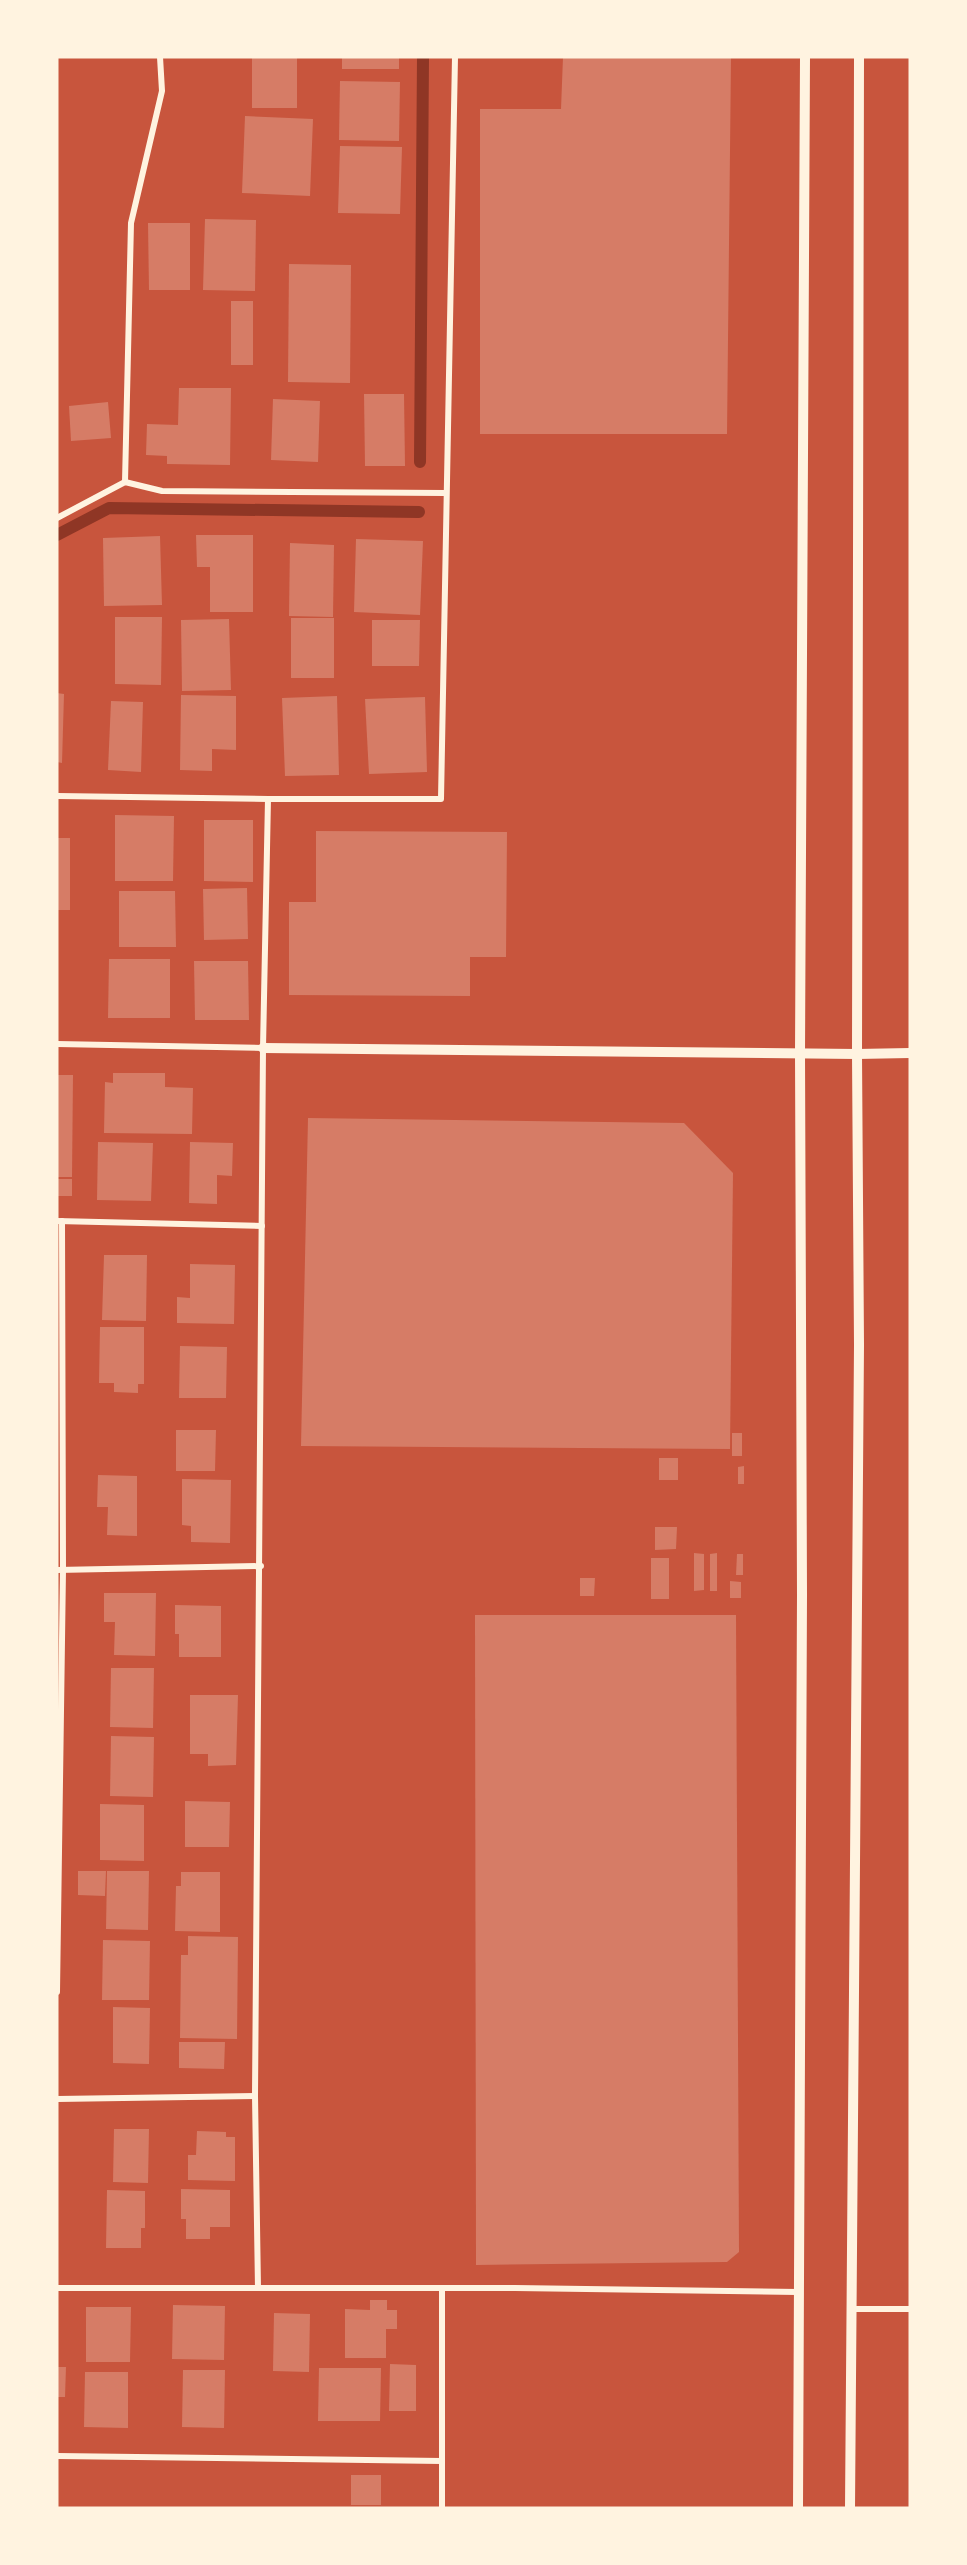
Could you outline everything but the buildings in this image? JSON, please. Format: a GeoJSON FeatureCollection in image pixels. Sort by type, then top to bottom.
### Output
{"type":"FeatureCollection","features":[{"type":"Feature","properties":{"kind":"street"},"geometry":{"type":"LineString","coordinates":[[125,482],[131,223],[162,91],[160,57]]}},
{"type":"Feature","properties":{"kind":"street"},"geometry":{"type":"LineString","coordinates":[[57,796],[441,799],[455,57]]}},
{"type":"Feature","properties":{"kind":"street"},"geometry":{"type":"LineString","coordinates":[[798,2508],[802,1606],[800,1053],[805,57]]}},
{"type":"Feature","properties":{"kind":"street"},"geometry":{"type":"LineString","coordinates":[[850,2508],[859,1345],[857,1054],[859,57]]}},
{"type":"Feature","properties":{"kind":"street"},"geometry":{"type":"LineString","coordinates":[[57,518],[125,482],[162,491],[445,493]]}},
{"type":"Feature","properties":{"kind":"street"},"geometry":{"type":"LineString","coordinates":[[258,2288],[255,2097],[261,1566],[263,1048],[268,799]]}},
{"type":"Feature","properties":{"kind":"street"},"geometry":{"type":"LineString","coordinates":[[57,1044],[263,1048],[910,1053]]}},
{"type":"Feature","properties":{"kind":"street"},"geometry":{"type":"LineString","coordinates":[[57,1992],[60,1570],[59,1221],[262,1226]]}},
{"type":"Feature","properties":{"kind":"street"},"geometry":{"type":"LineString","coordinates":[[60,1570],[261,1566]]}},
{"type":"Feature","properties":{"kind":"street"},"geometry":{"type":"LineString","coordinates":[[57,2099],[255,2097]]}},
{"type":"Feature","properties":{"kind":"street"},"geometry":{"type":"LineString","coordinates":[[57,2288],[442,2288],[798,2292]]}},
{"type":"Feature","properties":{"kind":"street"},"geometry":{"type":"LineString","coordinates":[[442,2288],[442,2508]]}},
{"type":"Feature","properties":{"kind":"street"},"geometry":{"type":"LineString","coordinates":[[850,2308],[910,2308]]}},
{"type":"Feature","properties":{"kind":"street"},"geometry":{"type":"LineString","coordinates":[[57,2456],[442,2461]]}},
{"type":"Feature","properties":{"kind":"waterway"},"geometry":{"type":"LineString","coordinates":[[420,462],[423,57]]}},
{"type":"Feature","properties":{"kind":"waterway"},"geometry":{"type":"LineString","coordinates":[[57,535],[109,508],[419,512]]}}]}
